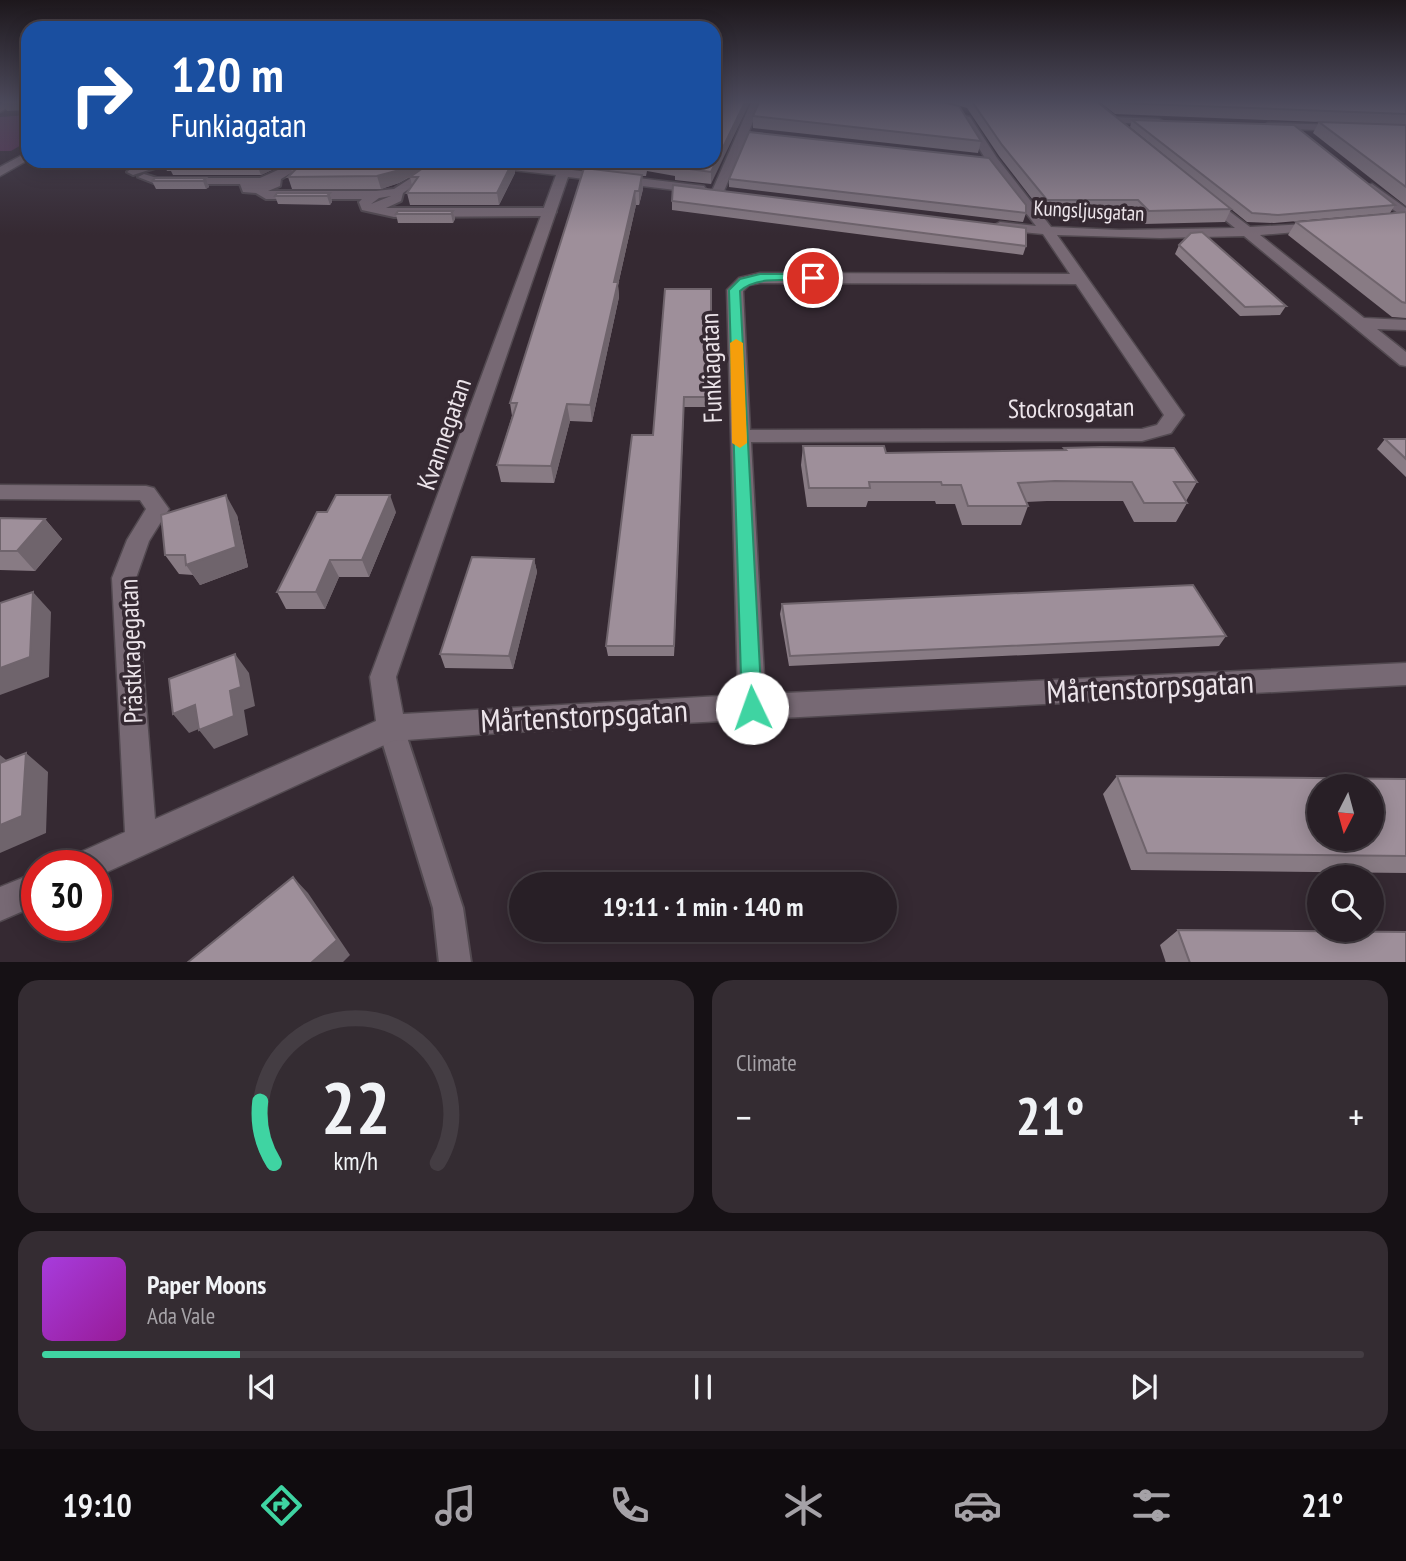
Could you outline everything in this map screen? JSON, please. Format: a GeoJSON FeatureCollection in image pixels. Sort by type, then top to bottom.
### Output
{"type":"FeatureCollection","features":[{"type":"Feature","properties":{"kind":"street"},"geometry":{"type":"LineString","coordinates":[[574,168],[725,192],[739,145]]}},
{"type":"Feature","properties":{"kind":"street","name":"Stockrosgatan"},"geometry":{"type":"LineString","coordinates":[[739,436],[1142,435],[1164,429],[1174,415],[1048,232],[982,145]]}},
{"type":"Feature","properties":{"kind":"street"},"geometry":{"type":"LineString","coordinates":[[978,158],[992,160]]}},
{"type":"Feature","properties":{"kind":"street"},"geometry":{"type":"LineString","coordinates":[[0,172],[21,163]]}},
{"type":"Feature","properties":{"kind":"street","name":"Kvannegatan"},"geometry":{"type":"LineString","coordinates":[[391,728],[383,677],[568,168]]}},
{"type":"Feature","properties":{"kind":"street"},"geometry":{"type":"LineString","coordinates":[[1366,183],[1402,218]]}},
{"type":"Feature","properties":{"kind":"street"},"geometry":{"type":"LineString","coordinates":[[1197,190],[1406,361]]}},
{"type":"Feature","properties":{"kind":"street","name":"Kungsljusgatan"},"geometry":{"type":"LineString","coordinates":[[979,223],[1048,232],[1155,236],[1340,224]]}},
{"type":"Feature","properties":{"kind":"street","name":"Funkiagatan"},"geometry":{"type":"LineString","coordinates":[[752,708],[734,290],[744,281],[760,278],[1078,279]]}},
{"type":"Feature","properties":{"kind":"street"},"geometry":{"type":"LineString","coordinates":[[1360,323],[1406,325]]}},
{"type":"Feature","properties":{"kind":"street","name":"Prästkragegatan"},"geometry":{"type":"LineString","coordinates":[[0,492],[146,493],[158,509],[138,540],[124,578],[141,841]]}},
{"type":"Feature","properties":{"kind":"street","name":"Mårtenstorpsgatan"},"geometry":{"type":"LineString","coordinates":[[112,854],[391,728],[515,719],[1406,674]]}},
{"type":"Feature","properties":{"kind":"street"},"geometry":{"type":"LineString","coordinates":[[0,904],[21,895]]}},
{"type":"Feature","properties":{"kind":"lane"},"geometry":{"type":"LineString","coordinates":[[128,168],[144,172],[156,181],[258,185],[293,168]]}},
{"type":"Feature","properties":{"kind":"lane"},"geometry":{"type":"LineString","coordinates":[[144,172],[154,168]]}},
{"type":"Feature","properties":{"kind":"lane"},"geometry":{"type":"LineString","coordinates":[[258,185],[266,195],[377,201],[397,198],[397,192],[433,168]]}},
{"type":"Feature","properties":{"kind":"lane"},"geometry":{"type":"LineString","coordinates":[[377,201],[380,211],[394,214],[550,212]]}},
{"type":"Feature","properties":{"kind":"lane"},"geometry":{"type":"LineString","coordinates":[[391,728],[448,908],[455,962]]}},
{"type":"Feature","properties":{"kind":"shaded area"},"geometry":{"type":"Polygon","coordinates":[[[0,145],[21,145],[11,151],[0,151],[0,145]]]}},
{"type":"Feature","properties":{"kind":"building"},"geometry":{"type":"Polygon","coordinates":[[[744,145],[868,145],[989,158],[1026,205],[1026,213],[729,179],[744,145]]]}},
{"type":"Feature","properties":{"kind":"building"},"geometry":{"type":"Polygon","coordinates":[[[1002,145],[1151,145],[1231,209],[1149,211],[1138,200],[1047,200],[1002,145]]]}},
{"type":"Feature","properties":{"kind":"building"},"geometry":{"type":"Polygon","coordinates":[[[1164,145],[1319,145],[1395,205],[1278,215],[1252,213],[1164,145]]]}},
{"type":"Feature","properties":{"kind":"building"},"geometry":{"type":"Polygon","coordinates":[[[1350,145],[1406,145],[1406,187],[1350,145]]]}},
{"type":"Feature","properties":{"kind":"building"},"geometry":{"type":"Polygon","coordinates":[[[297,168],[401,168],[377,176],[288,177],[297,168]]]}},
{"type":"Feature","properties":{"kind":"building"},"geometry":{"type":"Polygon","coordinates":[[[423,168],[510,168],[497,193],[407,193],[418,177],[410,177],[423,168]]]}},
{"type":"Feature","properties":{"kind":"building"},"geometry":{"type":"Polygon","coordinates":[[[584,168],[642,175],[639,191],[635,191],[614,282],[618,282],[590,405],[567,404],[551,466],[497,465],[517,403],[510,403],[584,168]]]}},
{"type":"Feature","properties":{"kind":"building"},"geometry":{"type":"Polygon","coordinates":[[[681,168],[713,168],[711,172],[681,168]]]}},
{"type":"Feature","properties":{"kind":"building"},"geometry":{"type":"Polygon","coordinates":[[[155,178],[206,178],[203,181],[152,181],[155,178]]]}},
{"type":"Feature","properties":{"kind":"building"},"geometry":{"type":"Polygon","coordinates":[[[673,185],[1026,228],[1026,246],[672,201],[673,185]]]}},
{"type":"Feature","properties":{"kind":"building"},"geometry":{"type":"Polygon","coordinates":[[[277,193],[330,193],[327,196],[275,196],[277,193]]]}},
{"type":"Feature","properties":{"kind":"building"},"geometry":{"type":"Polygon","coordinates":[[[398,211],[453,211],[451,214],[396,214],[398,211]]]}},
{"type":"Feature","properties":{"kind":"building"},"geometry":{"type":"Polygon","coordinates":[[[1406,212],[1406,303],[1296,222],[1406,212]]]}},
{"type":"Feature","properties":{"kind":"building"},"geometry":{"type":"Polygon","coordinates":[[[1202,232],[1286,306],[1245,307],[1179,245],[1191,233],[1202,232]]]}},
{"type":"Feature","properties":{"kind":"building"},"geometry":{"type":"Polygon","coordinates":[[[665,289],[711,289],[711,397],[684,397],[674,646],[606,646],[632,435],[653,435],[665,289]]]}},
{"type":"Feature","properties":{"kind":"building"},"geometry":{"type":"Polygon","coordinates":[[[1385,439],[1406,439],[1406,459],[1385,439]]]}},
{"type":"Feature","properties":{"kind":"building"},"geometry":{"type":"Polygon","coordinates":[[[803,446],[884,446],[886,453],[1102,447],[1174,448],[1197,482],[1174,482],[1187,503],[1144,503],[1132,482],[1055,481],[1018,483],[1028,506],[968,506],[961,485],[942,485],[941,482],[869,482],[870,488],[809,488],[803,446]]]}},
{"type":"Feature","properties":{"kind":"building"},"geometry":{"type":"Polygon","coordinates":[[[226,495],[236,547],[186,565],[185,555],[165,555],[161,515],[226,495]]]}},
{"type":"Feature","properties":{"kind":"building"},"geometry":{"type":"Polygon","coordinates":[[[336,495],[390,495],[362,560],[330,560],[316,592],[277,592],[317,512],[327,512],[336,495]]]}},
{"type":"Feature","properties":{"kind":"building"},"geometry":{"type":"Polygon","coordinates":[[[0,518],[45,519],[17,551],[0,551],[0,518]]]}},
{"type":"Feature","properties":{"kind":"building"},"geometry":{"type":"Polygon","coordinates":[[[472,557],[534,559],[509,656],[440,654],[472,557]]]}},
{"type":"Feature","properties":{"kind":"building"},"geometry":{"type":"Polygon","coordinates":[[[1193,585],[1226,636],[790,656],[782,604],[1193,585]]]}},
{"type":"Feature","properties":{"kind":"building"},"geometry":{"type":"Polygon","coordinates":[[[33,592],[30,657],[0,668],[0,603],[33,592]]]}},
{"type":"Feature","properties":{"kind":"building"},"geometry":{"type":"Polygon","coordinates":[[[235,654],[241,687],[230,691],[234,716],[199,730],[195,705],[173,714],[169,679],[235,654]]]}},
{"type":"Feature","properties":{"kind":"building"},"geometry":{"type":"Polygon","coordinates":[[[26,753],[22,816],[0,825],[0,763],[26,753]]]}},
{"type":"Feature","properties":{"kind":"building"},"geometry":{"type":"Polygon","coordinates":[[[1117,776],[1307,778],[1307,851],[1384,851],[1384,779],[1406,779],[1406,856],[1147,853],[1117,776]]]}},
{"type":"Feature","properties":{"kind":"building"},"geometry":{"type":"Polygon","coordinates":[[[293,877],[337,940],[312,962],[188,962],[293,877]]]}},
{"type":"Feature","properties":{"kind":"building"},"geometry":{"type":"Polygon","coordinates":[[[1178,930],[1307,931],[1307,942],[1384,942],[1384,932],[1406,932],[1406,962],[1190,962],[1178,930]]]}},
{"type":"Feature","properties":{"kind":"slow traffic"},"geometry":{"type":"LineString","coordinates":[[736,343],[740,443]]}},
{"type":"Feature","properties":{"kind":"route"},"geometry":{"type":"LineString","coordinates":[[752,708],[734,290],[744,281],[760,278],[813,278]]}}]}
